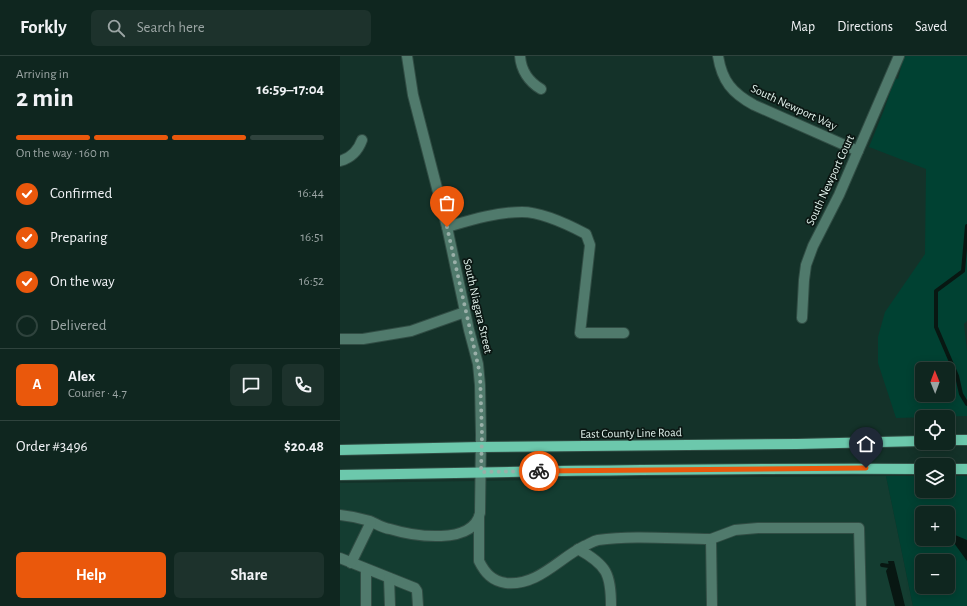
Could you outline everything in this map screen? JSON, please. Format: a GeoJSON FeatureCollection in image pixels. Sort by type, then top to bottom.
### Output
{"type":"FeatureCollection","features":[{"type":"Feature","properties":{"kind":"main road"},"geometry":{"type":"LineString","coordinates":[[955,440],[967,440]]}},
{"type":"Feature","properties":{"kind":"main road","name":"East County Line Road"},"geometry":{"type":"LineString","coordinates":[[340,450],[915,441]]}},
{"type":"Feature","properties":{"kind":"main road"},"geometry":{"type":"LineString","coordinates":[[340,475],[692,469],[915,469]]}},
{"type":"Feature","properties":{"kind":"main road"},"geometry":{"type":"LineString","coordinates":[[955,469],[967,469]]}},
{"type":"Feature","properties":{"kind":"street","name":"South Niagara Street"},"geometry":{"type":"LineString","coordinates":[[407,56],[413,95],[447,227],[480,374],[480,561],[485,572],[497,581],[514,584],[536,578],[578,549],[596,541],[618,538],[711,540]]}},
{"type":"Feature","properties":{"kind":"street"},"geometry":{"type":"LineString","coordinates":[[520,56],[522,67],[529,79],[541,89]]}},
{"type":"Feature","properties":{"kind":"street","name":"South Newport Way"},"geometry":{"type":"LineString","coordinates":[[718,56],[723,76],[733,90],[744,99],[754,105],[858,151]]}},
{"type":"Feature","properties":{"kind":"street","name":"South Newport Court"},"geometry":{"type":"LineString","coordinates":[[802,318],[806,266],[813,246],[840,195],[899,56]]}},
{"type":"Feature","properties":{"kind":"street"},"geometry":{"type":"LineString","coordinates":[[340,161],[353,155],[358,149],[362,140]]}},
{"type":"Feature","properties":{"kind":"street"},"geometry":{"type":"LineString","coordinates":[[447,227],[501,213],[524,212],[565,223],[586,234],[590,245],[580,333],[624,333]]}},
{"type":"Feature","properties":{"kind":"street"},"geometry":{"type":"LineString","coordinates":[[340,339],[364,339],[411,331],[465,312]]}},
{"type":"Feature","properties":{"kind":"street"},"geometry":{"type":"LineString","coordinates":[[340,515],[352,516],[401,532],[434,536],[460,533],[473,526],[479,517]]}},
{"type":"Feature","properties":{"kind":"street"},"geometry":{"type":"LineString","coordinates":[[351,564],[371,522]]}},
{"type":"Feature","properties":{"kind":"street"},"geometry":{"type":"LineString","coordinates":[[712,606],[711,540],[735,530],[758,528],[859,528],[861,606]]}},
{"type":"Feature","properties":{"kind":"street"},"geometry":{"type":"LineString","coordinates":[[578,549],[595,558],[604,569],[609,578],[611,589],[611,606]]}},
{"type":"Feature","properties":{"kind":"street"},"geometry":{"type":"LineString","coordinates":[[340,558],[351,564],[415,588],[417,592],[418,606]]}},
{"type":"Feature","properties":{"kind":"street"},"geometry":{"type":"LineString","coordinates":[[366,569],[366,606]]}},
{"type":"Feature","properties":{"kind":"street"},"geometry":{"type":"LineString","coordinates":[[389,578],[390,606]]}},
{"type":"Feature","properties":{"kind":"shaded area"},"geometry":{"type":"Polygon","coordinates":[[[904,56],[967,56],[967,321],[964,324],[967,351],[967,416],[955,416],[955,410],[915,410],[915,417],[896,418],[878,363],[878,337],[885,312],[925,254],[926,169],[869,147],[895,78],[898,79],[904,56]]]}},
{"type":"Feature","properties":{"kind":"shaded area"},"geometry":{"type":"Polygon","coordinates":[[[886,476],[913,606],[340,606],[340,483],[886,476]]]}},
{"type":"Feature","properties":{"kind":"shaded area"},"geometry":{"type":"Polygon","coordinates":[[[886,476],[915,476],[915,498],[955,498],[955,476],[967,476],[967,606],[913,606],[886,476]]]}},
{"type":"Feature","properties":{"kind":"shaded area"},"geometry":{"type":"Polygon","coordinates":[[[955,535],[967,540],[967,561],[955,544],[955,535]]]}},
{"type":"Feature","properties":{"kind":"shaded area"},"geometry":{"type":"Polygon","coordinates":[[[888,561],[894,561],[905,606],[895,606],[886,571],[889,566],[888,561]]]}},
{"type":"Feature","properties":{"kind":"waterway"},"geometry":{"type":"LineString","coordinates":[[967,226],[963,271],[936,291],[936,327],[957,376],[961,394],[967,404]]}},
{"type":"Feature","properties":{"kind":"waterway"},"geometry":{"type":"LineString","coordinates":[[882,565],[889,566]]}},
{"type":"Feature","properties":{"kind":"way so far"},"geometry":{"type":"LineString","coordinates":[[447,227],[480,374],[482,435],[481,472],[539,471]]}},
{"type":"Feature","properties":{"kind":"route"},"geometry":{"type":"LineString","coordinates":[[539,471],[866,468]]}}]}
